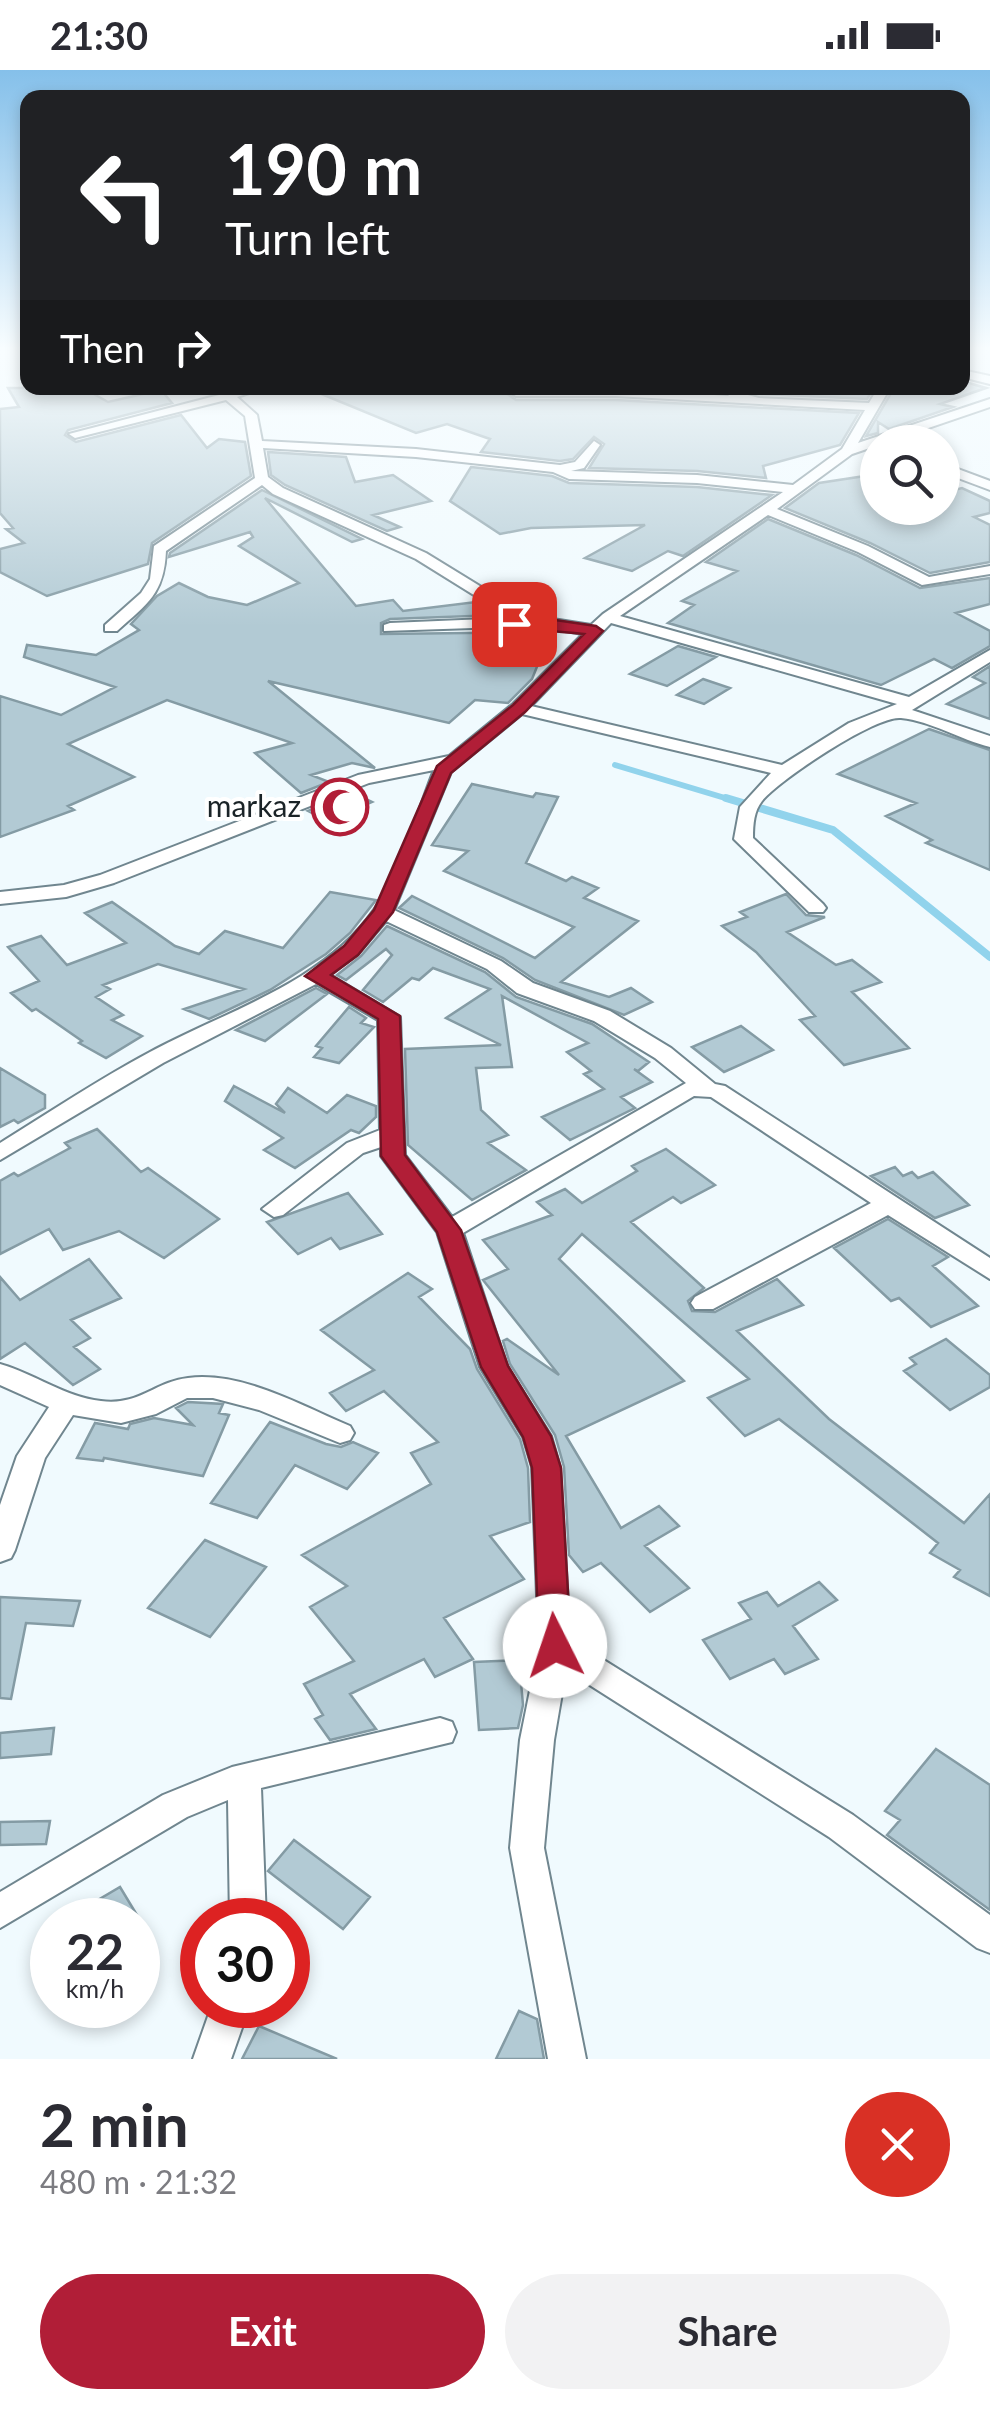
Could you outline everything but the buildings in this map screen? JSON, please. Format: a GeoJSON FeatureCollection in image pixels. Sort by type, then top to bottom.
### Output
{"type":"FeatureCollection","features":[{"type":"Feature","properties":{"kind":"street"},"geometry":{"type":"LineString","coordinates":[[255,441],[262,478],[278,491],[421,556],[535,622]]}},
{"type":"Feature","properties":{"kind":"street"},"geometry":{"type":"LineString","coordinates":[[0,1154],[155,1058],[316,976],[351,950],[383,912],[443,770],[519,708],[602,624],[797,489],[847,451],[853,441]]}},
{"type":"Feature","properties":{"kind":"street"},"geometry":{"type":"LineString","coordinates":[[255,444],[416,453],[559,470],[569,475],[698,479],[797,489]]}},
{"type":"Feature","properties":{"kind":"street"},"geometry":{"type":"LineString","coordinates":[[559,470],[579,464],[594,446]]}},
{"type":"Feature","properties":{"kind":"street"},"geometry":{"type":"LineString","coordinates":[[847,451],[860,448]]}},
{"type":"Feature","properties":{"kind":"street"},"geometry":{"type":"LineString","coordinates":[[960,474],[990,486]]}},
{"type":"Feature","properties":{"kind":"street"},"geometry":{"type":"LineString","coordinates":[[112,628],[147,596],[157,579],[158,549],[262,478]]}},
{"type":"Feature","properties":{"kind":"street"},"geometry":{"type":"LineString","coordinates":[[768,510],[827,533],[927,582],[990,570]]}},
{"type":"Feature","properties":{"kind":"street"},"geometry":{"type":"LineString","coordinates":[[390,628],[535,622],[602,624],[904,707],[990,742]]}},
{"type":"Feature","properties":{"kind":"street"},"geometry":{"type":"LineString","coordinates":[[816,908],[742,839],[742,815],[762,790],[785,771],[854,728],[904,707],[990,655]]}},
{"type":"Feature","properties":{"kind":"street"},"geometry":{"type":"LineString","coordinates":[[519,708],[785,771]]}},
{"type":"Feature","properties":{"kind":"street"},"geometry":{"type":"LineString","coordinates":[[0,898],[66,891],[107,879],[364,779],[452,762]]}},
{"type":"Feature","properties":{"kind":"street"},"geometry":{"type":"LineString","coordinates":[[383,912],[494,965],[526,988],[602,1016],[663,1053],[706,1088]]}},
{"type":"Feature","properties":{"kind":"street"},"geometry":{"type":"LineString","coordinates":[[316,976],[389,1016],[393,1156],[449,1230],[494,1367],[537,1436],[546,1468],[555,1646],[537,1740],[527,1848],[567,2059]]}},
{"type":"Feature","properties":{"kind":"street"},"geometry":{"type":"LineString","coordinates":[[449,1230],[690,1089],[706,1088],[717,1091],[990,1270]]}},
{"type":"Feature","properties":{"kind":"street"},"geometry":{"type":"LineString","coordinates":[[274,1208],[354,1148],[392,1134]]}},
{"type":"Feature","properties":{"kind":"street"},"geometry":{"type":"LineString","coordinates":[[704,1303],[890,1204]]}},
{"type":"Feature","properties":{"kind":"street"},"geometry":{"type":"LineString","coordinates":[[0,1374],[66,1403],[114,1413],[147,1407],[172,1391],[215,1388],[340,1433]]}},
{"type":"Feature","properties":{"kind":"street"},"geometry":{"type":"LineString","coordinates":[[0,1550],[32,1456],[66,1403]]}},
{"type":"Feature","properties":{"kind":"street"},"geometry":{"type":"LineString","coordinates":[[555,1646],[841,1826],[990,1936]]}},
{"type":"Feature","properties":{"kind":"street"},"geometry":{"type":"LineString","coordinates":[[0,1911],[176,1806],[244,1778],[440,1732]]}},
{"type":"Feature","properties":{"kind":"street"},"geometry":{"type":"LineString","coordinates":[[244,1778],[247,1898]]}},
{"type":"Feature","properties":{"kind":"street"},"geometry":{"type":"LineString","coordinates":[[212,2059],[223,2028]]}},
{"type":"Feature","properties":{"kind":"waterway"},"geometry":{"type":"LineString","coordinates":[[615,765],[735,801]]}},
{"type":"Feature","properties":{"kind":"waterway"},"geometry":{"type":"LineString","coordinates":[[726,798],[833,830],[990,957]]}},
{"type":"Feature","properties":{"kind":"place","name":"markaz"},"geometry":{"type":"Point","coordinates":[340,807]}},
{"type":"Feature","properties":{"kind":"route"},"geometry":{"type":"LineString","coordinates":[[514,624],[535,622],[596,631],[519,708],[443,770],[383,912],[351,950],[316,976],[389,1016],[393,1156],[449,1230],[494,1367],[537,1436],[546,1468],[555,1646]]}}]}
